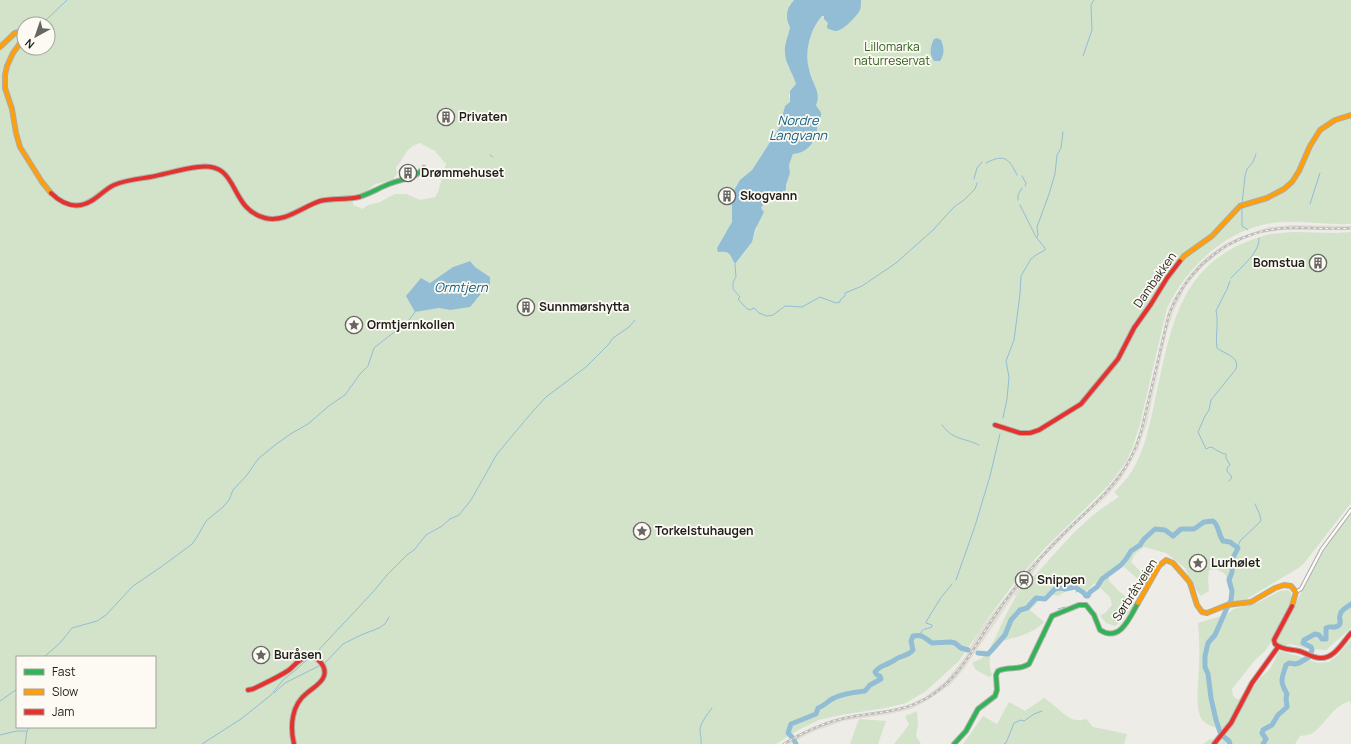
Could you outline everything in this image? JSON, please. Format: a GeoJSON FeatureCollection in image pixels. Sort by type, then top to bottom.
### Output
{"type":"FeatureCollection","features":[{"type":"Feature","properties":{"kind":"street"},"geometry":{"type":"LineString","coordinates":[[0,47],[13,34],[18,33],[22,37],[20,44],[15,49],[10,60],[4,82],[13,113],[17,139],[46,189],[57,198],[72,205],[87,203],[101,192],[118,183],[204,166],[212,166],[221,170],[234,186],[240,200],[252,212],[269,218],[282,217],[296,213],[318,202],[354,198],[366,194],[408,179],[413,175],[419,174],[424,168]]}},
{"type":"Feature","properties":{"kind":"street","name":"Dambakken"},"geometry":{"type":"LineString","coordinates":[[995,425],[1020,433],[1030,433],[1040,430],[1081,404],[1118,359],[1134,328],[1167,278],[1184,256],[1212,236],[1240,206],[1278,194],[1294,178],[1320,130],[1335,120],[1351,115]]}},
{"type":"Feature","properties":{"kind":"street"},"geometry":{"type":"LineString","coordinates":[[1351,510],[1322,549],[1300,589],[1296,592],[1294,602],[1274,640],[1278,647],[1322,658],[1329,656],[1338,649],[1351,633]]}},
{"type":"Feature","properties":{"kind":"street","name":"Sørbråtveien"},"geometry":{"type":"LineString","coordinates":[[954,744],[967,729],[978,709],[995,696],[997,690],[996,675],[998,671],[1003,669],[1023,668],[1027,666],[1052,616],[1084,604],[1089,606],[1100,630],[1108,634],[1117,632],[1125,626],[1159,566],[1166,560],[1172,562],[1188,581],[1196,605],[1204,612],[1209,612],[1226,605],[1245,604],[1284,585],[1291,586],[1296,592]]}},
{"type":"Feature","properties":{"kind":"street"},"geometry":{"type":"LineString","coordinates":[[1214,744],[1234,718],[1252,683],[1278,647]]}},
{"type":"Feature","properties":{"kind":"street"},"geometry":{"type":"LineString","coordinates":[[248,690],[253,689],[288,671],[302,659],[307,657],[314,657],[322,664],[324,672],[321,681],[300,698],[296,704],[294,710],[292,737],[294,744]]}},
{"type":"Feature","properties":{"kind":"shaded area"},"geometry":{"type":"Polygon","coordinates":[[[1292,225],[1351,226],[1351,230],[1282,230],[1260,233],[1227,247],[1203,266],[1186,286],[1174,310],[1167,331],[1147,423],[1138,449],[1121,479],[1107,496],[1076,524],[1041,560],[1016,596],[1014,595],[964,669],[950,685],[928,700],[911,709],[890,714],[843,721],[812,732],[790,744],[781,744],[790,738],[795,737],[796,735],[831,720],[852,715],[900,708],[909,705],[925,697],[946,681],[965,657],[979,631],[1027,570],[1052,543],[1104,493],[1124,467],[1134,448],[1143,423],[1166,319],[1173,300],[1189,276],[1200,263],[1225,244],[1269,227],[1292,225]]]}},
{"type":"Feature","properties":{"kind":"green space","name":"Lillomarka naturreservat"},"geometry":{"type":"Polygon","coordinates":[[[0,0],[794,0],[789,5],[790,27],[787,43],[787,65],[796,84],[789,95],[790,103],[785,106],[779,128],[752,170],[740,180],[732,209],[732,223],[717,248],[729,253],[735,264],[752,241],[763,214],[761,208],[764,204],[770,202],[773,203],[775,197],[778,197],[786,189],[790,173],[789,165],[816,105],[816,88],[806,63],[808,41],[822,16],[824,16],[828,22],[828,25],[859,0],[1351,0],[1351,224],[1302,222],[1272,223],[1239,233],[1223,242],[1209,253],[1185,278],[1167,308],[1140,424],[1126,462],[1109,485],[1044,549],[1015,582],[959,661],[926,691],[906,703],[819,720],[800,729],[776,744],[0,744],[0,0]],[[420,143],[411,147],[396,167],[397,174],[392,180],[375,184],[366,192],[353,195],[353,205],[363,209],[368,205],[380,202],[395,194],[406,194],[420,200],[435,197],[438,192],[446,164],[435,151],[420,143]],[[469,261],[453,267],[430,283],[421,278],[415,312],[439,308],[450,310],[477,300],[481,294],[490,289],[490,277],[469,261]]]}},
{"type":"Feature","properties":{"kind":"green space"},"geometry":{"type":"Polygon","coordinates":[[[1351,232],[1351,503],[1300,567],[1245,600],[1233,603],[1229,598],[1231,588],[1225,574],[1216,569],[1209,570],[1209,591],[1201,596],[1193,586],[1185,568],[1166,553],[1144,547],[1135,554],[1131,562],[1149,580],[1145,586],[1120,563],[1109,576],[1109,581],[1135,604],[1127,615],[1115,626],[1106,623],[1100,616],[1112,605],[1110,597],[1095,583],[1084,593],[1073,587],[1058,596],[1047,593],[1030,610],[1044,622],[1029,633],[1004,640],[995,647],[990,658],[992,675],[989,677],[976,670],[972,663],[982,658],[989,650],[1009,608],[1022,588],[1076,530],[1107,504],[1119,497],[1114,492],[1130,474],[1143,448],[1173,326],[1182,303],[1194,282],[1210,264],[1232,249],[1264,236],[1276,233],[1351,232]]]}},
{"type":"Feature","properties":{"kind":"green space"},"geometry":{"type":"Polygon","coordinates":[[[1351,514],[1351,628],[1326,650],[1308,649],[1291,644],[1281,647],[1276,642],[1276,639],[1326,547],[1351,514]]]}},
{"type":"Feature","properties":{"kind":"green space"},"geometry":{"type":"Polygon","coordinates":[[[1288,590],[1291,593],[1292,602],[1273,639],[1265,651],[1255,660],[1232,689],[1233,696],[1238,700],[1248,685],[1250,687],[1234,715],[1223,728],[1213,727],[1206,724],[1200,716],[1198,705],[1198,623],[1227,614],[1234,609],[1259,602],[1280,591],[1288,590]]]}},
{"type":"Feature","properties":{"kind":"green space"},"geometry":{"type":"Polygon","coordinates":[[[1351,640],[1351,706],[1350,701],[1344,703],[1334,711],[1313,733],[1300,736],[1295,744],[1203,744],[1210,739],[1220,743],[1233,725],[1252,689],[1259,679],[1270,669],[1279,651],[1302,657],[1317,663],[1329,662],[1337,656],[1351,640]]]}},
{"type":"Feature","properties":{"kind":"green space"},"geometry":{"type":"Polygon","coordinates":[[[1044,698],[1070,718],[1077,720],[1086,719],[1093,727],[1127,734],[1124,744],[963,744],[983,716],[997,724],[1009,702],[1025,711],[1044,698]]]}},
{"type":"Feature","properties":{"kind":"green space"},"geometry":{"type":"Polygon","coordinates":[[[917,711],[918,724],[916,736],[921,744],[894,744],[909,725],[905,716],[917,711]]]}},
{"type":"Feature","properties":{"kind":"green space"},"geometry":{"type":"Polygon","coordinates":[[[859,719],[886,721],[878,744],[850,744],[859,719]]]}},
{"type":"Feature","properties":{"kind":"water","name":"Nordre Langvann"},"geometry":{"type":"Polygon","coordinates":[[[794,0],[861,0],[861,5],[856,16],[846,26],[835,31],[827,28],[828,23],[824,19],[824,16],[822,16],[811,34],[807,56],[810,74],[818,96],[816,105],[821,114],[817,132],[808,148],[802,152],[793,154],[789,165],[790,173],[784,193],[778,197],[770,195],[761,208],[764,212],[755,230],[752,242],[735,264],[728,253],[718,252],[717,248],[732,222],[732,194],[740,180],[752,170],[779,128],[785,106],[790,102],[790,91],[796,84],[785,56],[786,43],[790,27],[787,20],[787,13],[789,6],[794,0]]]}},
{"type":"Feature","properties":{"kind":"water"},"geometry":{"type":"Polygon","coordinates":[[[937,38],[941,40],[943,53],[940,61],[934,61],[931,56],[931,48],[934,39],[937,38]]]}},
{"type":"Feature","properties":{"kind":"water","name":"Ormtjern"},"geometry":{"type":"Polygon","coordinates":[[[470,261],[475,267],[490,277],[490,289],[481,294],[470,307],[450,310],[439,308],[415,312],[406,296],[421,278],[430,283],[453,267],[470,261]]]}},
{"type":"Feature","properties":{"kind":"waterway"},"geometry":{"type":"LineString","coordinates":[[50,16],[67,0]]}},
{"type":"Feature","properties":{"kind":"waterway"},"geometry":{"type":"LineString","coordinates":[[1083,56],[1092,30],[1091,5],[1094,0]]}},
{"type":"Feature","properties":{"kind":"waterway"},"geometry":{"type":"LineString","coordinates":[[0,44],[13,31],[16,30]]}},
{"type":"Feature","properties":{"kind":"waterway"},"geometry":{"type":"LineString","coordinates":[[1037,237],[1037,227],[1055,174],[1057,155],[1061,148],[1063,132]]}},
{"type":"Feature","properties":{"kind":"waterway"},"geometry":{"type":"LineString","coordinates":[[1242,204],[1245,176],[1247,169],[1253,162],[1256,154]]}},
{"type":"Feature","properties":{"kind":"waterway"},"geometry":{"type":"LineString","coordinates":[[986,163],[998,158],[1006,159],[1017,175]]}},
{"type":"Feature","properties":{"kind":"waterway"},"geometry":{"type":"LineString","coordinates":[[974,179],[977,168],[982,162]]}},
{"type":"Feature","properties":{"kind":"waterway"},"geometry":{"type":"LineString","coordinates":[[1310,204],[1320,173]]}},
{"type":"Feature","properties":{"kind":"waterway"},"geometry":{"type":"LineString","coordinates":[[1022,176],[1026,183],[1025,186]]}},
{"type":"Feature","properties":{"kind":"waterway"},"geometry":{"type":"LineString","coordinates":[[735,264],[736,277],[733,282],[733,289],[740,297],[738,299],[746,308],[750,310],[754,308],[759,313],[767,316],[773,315],[785,306],[802,307],[820,297],[836,303],[840,302],[840,300],[845,296],[845,293],[862,286],[896,263],[933,230],[954,207],[964,200],[975,189],[977,183]]}},
{"type":"Feature","properties":{"kind":"waterway"},"geometry":{"type":"LineString","coordinates":[[1018,200],[1018,195],[1022,188]]}},
{"type":"Feature","properties":{"kind":"waterway"},"geometry":{"type":"LineString","coordinates":[[1003,418],[1007,399],[1009,377],[1006,361],[1014,340],[1021,276],[1031,259],[1045,250],[1036,237],[1020,205]]}},
{"type":"Feature","properties":{"kind":"waterway"},"geometry":{"type":"LineString","coordinates":[[1242,207],[1242,226],[1248,230]]}},
{"type":"Feature","properties":{"kind":"waterway"},"geometry":{"type":"LineString","coordinates":[[1231,278],[1253,254],[1259,238]]}},
{"type":"Feature","properties":{"kind":"waterway"},"geometry":{"type":"LineString","coordinates":[[1229,481],[1232,477],[1227,471],[1227,468],[1230,465],[1226,458],[1226,454],[1212,447],[1206,449],[1198,432],[1209,410],[1211,400],[1236,369],[1237,365],[1234,358],[1217,348],[1216,311],[1230,281]]}},
{"type":"Feature","properties":{"kind":"waterway"},"geometry":{"type":"LineString","coordinates":[[45,656],[60,643],[72,628],[97,621],[106,615],[133,586],[192,544],[206,521],[229,500],[233,490],[247,475],[258,459],[292,433],[308,424],[330,405],[345,395],[360,374],[368,366],[374,348],[406,324],[415,312]]}},
{"type":"Feature","properties":{"kind":"waterway"},"geometry":{"type":"LineString","coordinates":[[313,656],[387,575],[414,550],[426,535],[442,526],[450,519],[459,515],[471,500],[497,454],[546,397],[586,367],[613,338],[629,327],[635,320]]}},
{"type":"Feature","properties":{"kind":"waterway"},"geometry":{"type":"LineString","coordinates":[[942,425],[951,434],[979,445]]}},
{"type":"Feature","properties":{"kind":"waterway"},"geometry":{"type":"LineString","coordinates":[[956,580],[975,526],[990,476],[1000,434]]}},
{"type":"Feature","properties":{"kind":"waterway"},"geometry":{"type":"LineString","coordinates":[[1238,546],[1240,541],[1261,521],[1255,504]]}},
{"type":"Feature","properties":{"kind":"waterway"},"geometry":{"type":"LineString","coordinates":[[978,653],[988,654],[1005,635],[1011,620],[1020,610],[1027,608],[1036,598],[1045,599],[1055,589],[1075,587],[1088,596],[1090,592],[1097,587],[1102,579],[1121,565],[1131,551],[1140,545],[1155,529],[1165,530],[1173,536],[1181,529],[1194,529],[1204,522],[1213,521],[1223,541],[1230,542],[1238,548],[1233,558],[1232,572],[1229,580],[1232,591],[1231,600],[1215,635],[1208,643],[1205,656],[1205,667],[1208,674],[1216,720],[1220,732],[1230,744]]}},
{"type":"Feature","properties":{"kind":"waterway"},"geometry":{"type":"LineString","coordinates":[[922,636],[922,631],[932,627],[932,625],[926,622],[940,599],[952,584]]}},
{"type":"Feature","properties":{"kind":"waterway"},"geometry":{"type":"LineString","coordinates":[[1263,744],[1266,739],[1262,733],[1263,730],[1272,725],[1278,715],[1287,707],[1287,694],[1282,682],[1286,665],[1289,663],[1299,663],[1309,657],[1312,650],[1311,647],[1303,643],[1304,640],[1315,634],[1319,635],[1322,639],[1326,639],[1326,628],[1336,627],[1339,625],[1341,613],[1351,604]]}},
{"type":"Feature","properties":{"kind":"waterway"},"geometry":{"type":"LineString","coordinates":[[1058,609],[1065,607]]}},
{"type":"Feature","properties":{"kind":"waterway"},"geometry":{"type":"LineString","coordinates":[[324,664],[343,644],[379,628],[385,624],[389,617]]}},
{"type":"Feature","properties":{"kind":"waterway"},"geometry":{"type":"LineString","coordinates":[[1045,637],[1047,630]]}},
{"type":"Feature","properties":{"kind":"waterway"},"geometry":{"type":"LineString","coordinates":[[792,737],[788,733],[791,724],[816,714],[818,708],[832,699],[865,691],[870,685],[881,679],[875,672],[880,667],[911,652],[913,650],[911,641],[913,636],[921,636],[932,643],[955,643],[961,648],[968,650]]}},
{"type":"Feature","properties":{"kind":"waterway"},"geometry":{"type":"LineString","coordinates":[[202,744],[241,719],[271,695],[283,680],[310,658]]}},
{"type":"Feature","properties":{"kind":"waterway"},"geometry":{"type":"LineString","coordinates":[[274,693],[285,683],[319,666]]}},
{"type":"Feature","properties":{"kind":"waterway"},"geometry":{"type":"LineString","coordinates":[[0,701],[16,690]]}},
{"type":"Feature","properties":{"kind":"waterway"},"geometry":{"type":"LineString","coordinates":[[701,744],[700,728],[704,719],[712,708]]}},
{"type":"Feature","properties":{"kind":"waterway"},"geometry":{"type":"LineString","coordinates":[[1004,744],[1006,743],[1014,723],[1021,720],[1024,721],[1034,714],[1042,711]]}},
{"type":"Feature","properties":{"kind":"waterway"},"geometry":{"type":"LineString","coordinates":[[25,744],[28,728]]}},
{"type":"Feature","properties":{"kind":"waterway"},"geometry":{"type":"LineString","coordinates":[[0,735],[17,731],[26,731]]}},
{"type":"Feature","properties":{"kind":"waterway"},"geometry":{"type":"LineString","coordinates":[[794,740],[796,744]]}},
{"type":"Feature","properties":{"kind":"railway"},"geometry":{"type":"LineString","coordinates":[[784,744],[808,731],[833,721],[890,711],[918,703],[938,691],[963,665],[1009,595],[1036,563],[1074,523],[1105,494],[1126,467],[1141,432],[1169,314],[1188,280],[1215,253],[1231,243],[1267,231],[1287,228],[1351,228]]}},
{"type":"Feature","properties":{"kind":"traffic: fast"},"geometry":{"type":"LineString","coordinates":[[359,197],[389,184],[412,177],[424,168]]}},
{"type":"Feature","properties":{"kind":"traffic: fast"},"geometry":{"type":"LineString","coordinates":[[954,744],[966,731],[978,709],[995,696],[997,690],[996,675],[998,671],[1029,664],[1052,616],[1079,605],[1086,605],[1094,615],[1100,630],[1107,633],[1113,633],[1124,627],[1138,603]]}},
{"type":"Feature","properties":{"kind":"traffic: slow"},"geometry":{"type":"LineString","coordinates":[[0,47],[15,33],[18,33],[22,37],[21,42],[13,53],[7,66],[5,88],[12,109],[20,147],[42,182],[51,193]]}},
{"type":"Feature","properties":{"kind":"traffic: slow"},"geometry":{"type":"LineString","coordinates":[[1180,261],[1184,256],[1212,236],[1240,206],[1267,198],[1284,189],[1292,182],[1299,171],[1310,146],[1320,130],[1335,120],[1351,115]]}},
{"type":"Feature","properties":{"kind":"traffic: slow"},"geometry":{"type":"LineString","coordinates":[[1138,603],[1159,566],[1166,560],[1173,563],[1190,583],[1197,605],[1202,612],[1207,613],[1227,605],[1251,602],[1275,588],[1284,585],[1291,586],[1296,592],[1292,606]]}},
{"type":"Feature","properties":{"kind":"traffic: jam"},"geometry":{"type":"LineString","coordinates":[[51,193],[64,202],[72,205],[81,205],[90,202],[110,187],[123,182],[180,170],[198,167],[212,167],[221,171],[228,178],[238,196],[253,213],[265,218],[280,218],[293,214],[320,201],[359,197]]}},
{"type":"Feature","properties":{"kind":"traffic: jam"},"geometry":{"type":"LineString","coordinates":[[995,425],[1020,433],[1030,433],[1039,430],[1081,404],[1118,359],[1134,328],[1180,261]]}},
{"type":"Feature","properties":{"kind":"traffic: jam"},"geometry":{"type":"LineString","coordinates":[[1292,606],[1274,640],[1275,644],[1280,647],[1299,651],[1315,657],[1325,658],[1334,653],[1351,633]]}},
{"type":"Feature","properties":{"kind":"traffic: jam"},"geometry":{"type":"LineString","coordinates":[[1214,744],[1231,723],[1252,683],[1278,647]]}},
{"type":"Feature","properties":{"kind":"traffic: jam"},"geometry":{"type":"LineString","coordinates":[[248,690],[280,676],[303,658],[313,657],[320,662],[324,668],[323,679],[302,698],[295,710],[292,724],[294,744]]}},
{"type":"Feature","properties":{"kind":"place","name":"Privaten"},"geometry":{"type":"Point","coordinates":[446,117]}},
{"type":"Feature","properties":{"kind":"place","name":"Drømmehuset"},"geometry":{"type":"Point","coordinates":[408,173]}},
{"type":"Feature","properties":{"kind":"place","name":"Skogvann"},"geometry":{"type":"Point","coordinates":[727,196]}},
{"type":"Feature","properties":{"kind":"place","name":"Bomstua"},"geometry":{"type":"Point","coordinates":[1318,263]}},
{"type":"Feature","properties":{"kind":"place","name":"Sunnmørshytta"},"geometry":{"type":"Point","coordinates":[526,307]}},
{"type":"Feature","properties":{"kind":"place","name":"Ormtjernkollen"},"geometry":{"type":"Point","coordinates":[354,325]}},
{"type":"Feature","properties":{"kind":"place","name":"Torkelstuhaugen"},"geometry":{"type":"Point","coordinates":[642,531]}},
{"type":"Feature","properties":{"kind":"place","name":"Lurhølet"},"geometry":{"type":"Point","coordinates":[1198,563]}},
{"type":"Feature","properties":{"kind":"place","name":"Snippen"},"geometry":{"type":"Point","coordinates":[1024,580]}},
{"type":"Feature","properties":{"kind":"place","name":"Buråsen"},"geometry":{"type":"Point","coordinates":[261,655]}}]}
